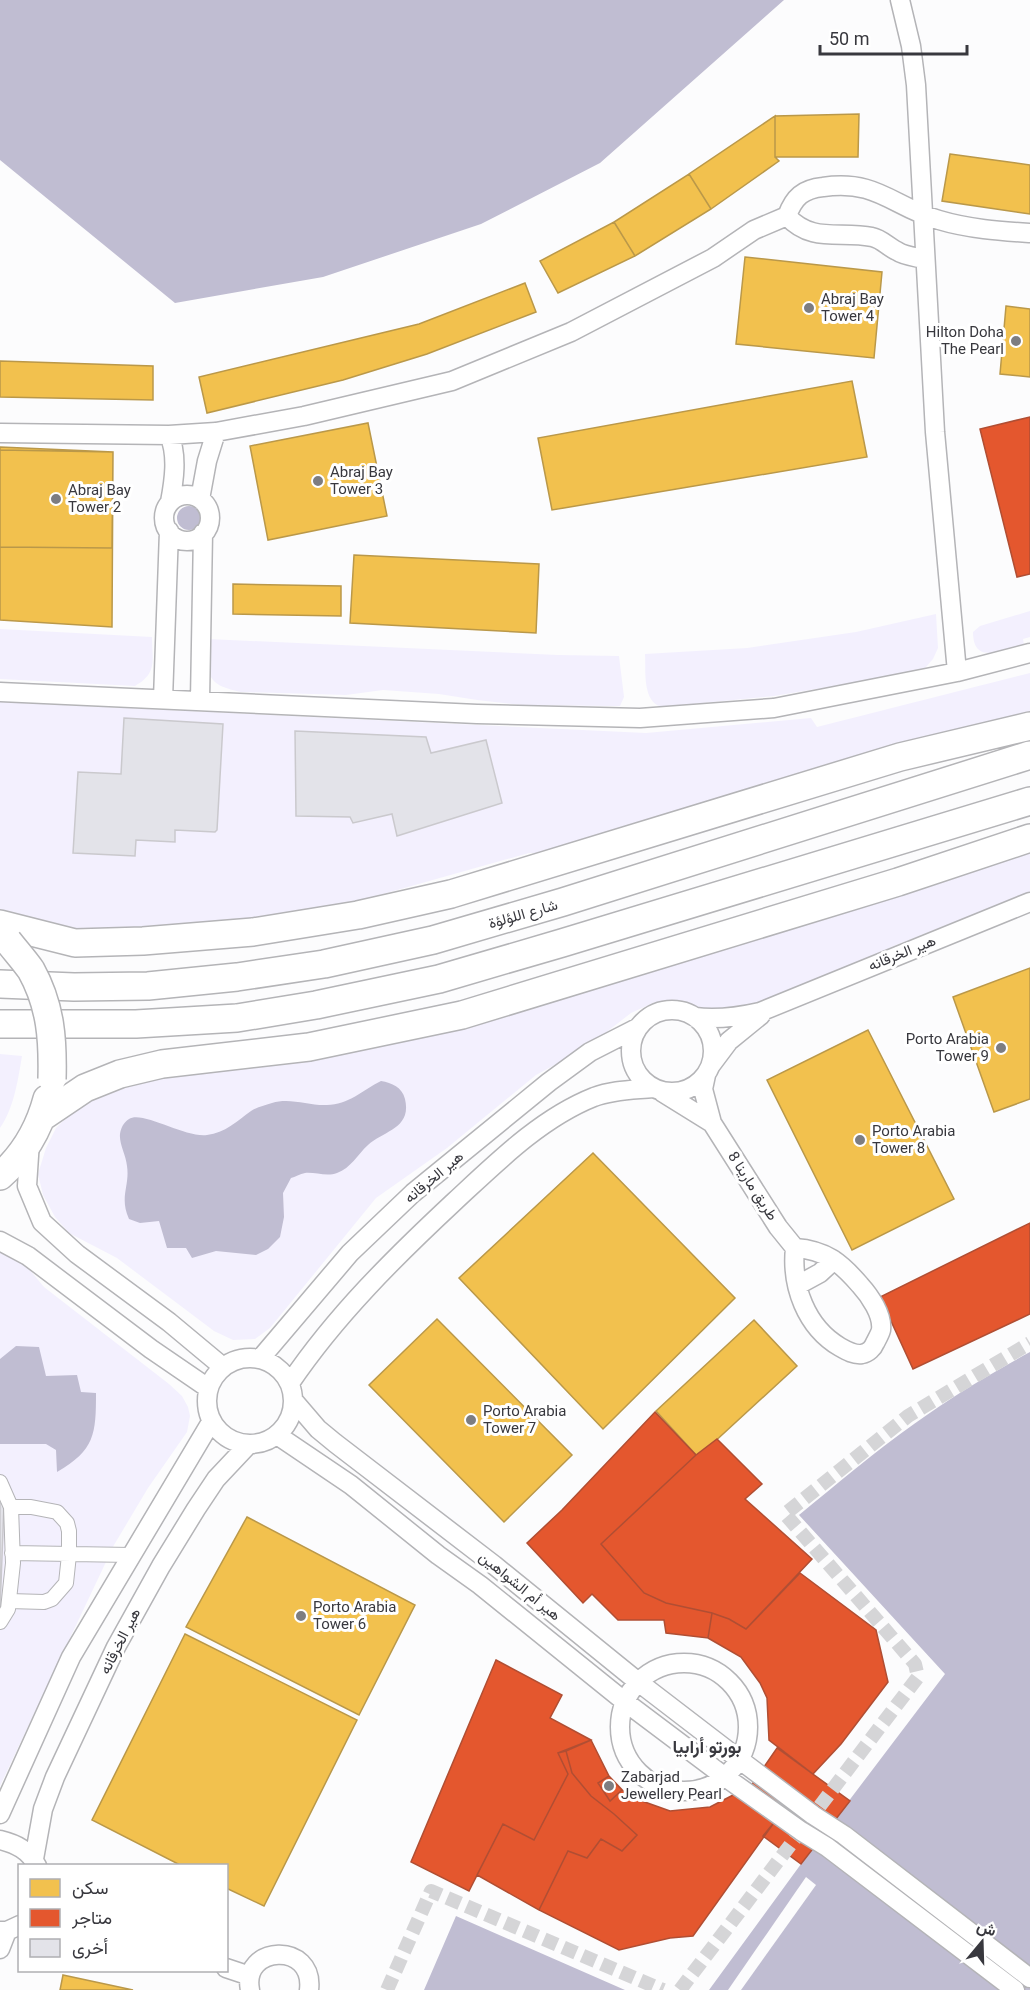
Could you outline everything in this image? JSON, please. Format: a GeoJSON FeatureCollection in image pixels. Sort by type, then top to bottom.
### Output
{"type":"FeatureCollection","features":[{"type":"Feature","properties":{"kind":"main road"},"geometry":{"type":"LineString","coordinates":[[3,933],[75,943],[132,942],[253,932],[358,915],[451,894],[900,757],[1030,726]]}},
{"type":"Feature","properties":{"kind":"main road","name":"شارع اللؤلؤة"},"geometry":{"type":"LineString","coordinates":[[0,984],[74,987],[148,986],[237,977],[324,964],[433,940],[563,902],[1030,755]]}},
{"type":"Feature","properties":{"kind":"main road"},"geometry":{"type":"LineString","coordinates":[[0,1024],[136,1024],[237,1018],[315,1005],[439,979],[1030,801]]}},
{"type":"Feature","properties":{"kind":"main road"},"geometry":{"type":"LineString","coordinates":[[0,1176],[10,1167],[36,1129],[85,1088],[120,1074],[162,1064],[309,1047],[462,1015],[876,889],[1030,838]]}},
{"type":"Feature","properties":{"kind":"main road"},"geometry":{"type":"LineString","coordinates":[[3,933],[31,970],[46,1005],[53,1042],[52,1079],[36,1129]]}},
{"type":"Feature","properties":{"kind":"street"},"geometry":{"type":"LineString","coordinates":[[900,0],[911,46],[916,85],[935,432],[957,672]]}},
{"type":"Feature","properties":{"kind":"street"},"geometry":{"type":"LineString","coordinates":[[0,432],[169,435],[216,432],[304,416],[452,381],[571,332],[713,258],[754,230],[787,216],[798,195],[810,189],[851,185],[880,193],[923,214],[979,229],[1030,233]]}},
{"type":"Feature","properties":{"kind":"street"},"geometry":{"type":"LineString","coordinates":[[787,216],[794,224],[806,230],[820,234],[874,238],[898,253],[924,258]]}},
{"type":"Feature","properties":{"kind":"street"},"geometry":{"type":"LineString","coordinates":[[200,499],[207,461],[216,432]]}},
{"type":"Feature","properties":{"kind":"street"},"geometry":{"type":"LineString","coordinates":[[163,699],[169,531],[164,516],[173,487],[174,456],[169,435]]}},
{"type":"Feature","properties":{"kind":"street"},"geometry":{"type":"LineString","coordinates":[[169,531],[182,540],[197,538],[207,528],[210,516],[208,509],[200,499],[185,495],[170,502]]}},
{"type":"Feature","properties":{"kind":"street"},"geometry":{"type":"LineString","coordinates":[[200,700],[203,534]]}},
{"type":"Feature","properties":{"kind":"street"},"geometry":{"type":"LineString","coordinates":[[0,692],[477,714],[640,718],[774,708],[957,672],[1030,653]]}},
{"type":"Feature","properties":{"kind":"street","name":"هير الخرقانه"},"geometry":{"type":"LineString","coordinates":[[695,1017],[712,1019],[760,1012],[1030,902]]}},
{"type":"Feature","properties":{"kind":"street","name":"هير الخرقانه"},"geometry":{"type":"LineString","coordinates":[[708,1071],[734,1036],[774,1005]]}},
{"type":"Feature","properties":{"kind":"street"},"geometry":{"type":"LineString","coordinates":[[664,1010],[675,1010],[695,1017],[708,1030],[714,1048],[708,1071],[690,1088],[681,1092],[656,1089],[643,1081],[636,1072],[630,1050],[637,1028],[644,1020],[664,1010]]}},
{"type":"Feature","properties":{"kind":"street","name":"هير الخرقانه"},"geometry":{"type":"LineString","coordinates":[[260,1359],[350,1253],[413,1193],[549,1082],[590,1052],[637,1028]]}},
{"type":"Feature","properties":{"kind":"street","name":"طريق مارينا 8"},"geometry":{"type":"LineString","coordinates":[[708,1071],[703,1089],[712,1123],[778,1227],[795,1248]]}},
{"type":"Feature","properties":{"kind":"street","name":"هير الخرقانه"},"geometry":{"type":"LineString","coordinates":[[292,1392],[313,1349],[356,1299],[420,1234],[511,1151],[552,1120],[586,1101],[614,1092],[656,1089]]}},
{"type":"Feature","properties":{"kind":"street","name":"طريق مارينا 8"},"geometry":{"type":"LineString","coordinates":[[656,1089],[712,1123]]}},
{"type":"Feature","properties":{"kind":"street"},"geometry":{"type":"LineString","coordinates":[[36,1129],[27,1186],[42,1222],[77,1254],[169,1322],[223,1366]]}},
{"type":"Feature","properties":{"kind":"street"},"geometry":{"type":"LineString","coordinates":[[0,1241],[28,1256],[151,1349],[208,1388]]}},
{"type":"Feature","properties":{"kind":"street"},"geometry":{"type":"LineString","coordinates":[[795,1248],[812,1249],[834,1260],[872,1297],[881,1329],[873,1348],[863,1354],[850,1352],[836,1344],[810,1318],[802,1304],[793,1269],[795,1248]]}},
{"type":"Feature","properties":{"kind":"street"},"geometry":{"type":"LineString","coordinates":[[798,1285],[820,1273],[834,1260]]}},
{"type":"Feature","properties":{"kind":"street"},"geometry":{"type":"LineString","coordinates":[[241,1359],[260,1359],[278,1368],[292,1392],[292,1414],[286,1426],[277,1435],[268,1441],[248,1445],[227,1438],[212,1422],[206,1400],[208,1388],[214,1376],[223,1366],[241,1359]]}},
{"type":"Feature","properties":{"kind":"street","name":"هير أم الشواهين"},"geometry":{"type":"LineString","coordinates":[[292,1392],[318,1429],[335,1443],[494,1565],[745,1764],[813,1815],[844,1835],[1030,1978]]}},
{"type":"Feature","properties":{"kind":"street"},"geometry":{"type":"LineString","coordinates":[[0,1814],[71,1657],[212,1422]]}},
{"type":"Feature","properties":{"kind":"street","name":"هير أم الشواهين"},"geometry":{"type":"LineString","coordinates":[[277,1435],[351,1485],[624,1701],[801,1831],[831,1850],[1015,1990]]}},
{"type":"Feature","properties":{"kind":"street","name":"هير الخرقانه"},"geometry":{"type":"LineString","coordinates":[[36,1862],[43,1809],[55,1777],[116,1647],[160,1566],[196,1509],[216,1479],[248,1445]]}},
{"type":"Feature","properties":{"kind":"street"},"geometry":{"type":"LineString","coordinates":[[0,1482],[11,1507],[12,1553],[8,1609],[0,1622]]}},
{"type":"Feature","properties":{"kind":"street"},"geometry":{"type":"LineString","coordinates":[[9,1602],[44,1602],[59,1593],[69,1576],[67,1523],[57,1512],[48,1509],[31,1506],[11,1507]]}},
{"type":"Feature","properties":{"kind":"street"},"geometry":{"type":"LineString","coordinates":[[12,1553],[130,1556]]}},
{"type":"Feature","properties":{"kind":"street"},"geometry":{"type":"LineString","coordinates":[[480,1585],[494,1565]]}},
{"type":"Feature","properties":{"kind":"street"},"geometry":{"type":"LineString","coordinates":[[677,1663],[702,1665],[717,1671],[731,1682],[741,1696],[747,1712],[749,1728],[745,1764],[731,1780],[704,1788],[679,1791],[655,1785],[635,1770],[623,1749],[619,1725],[624,1701],[638,1681],[651,1670],[677,1663]]}},
{"type":"Feature","properties":{"kind":"street"},"geometry":{"type":"LineString","coordinates":[[0,1840],[13,1843],[25,1850],[36,1862]]}},
{"type":"Feature","properties":{"kind":"street"},"geometry":{"type":"LineString","coordinates":[[0,1949],[9,1929]]}},
{"type":"Feature","properties":{"kind":"street"},"geometry":{"type":"LineString","coordinates":[[228,1969],[250,1983],[260,1960],[278,1954],[288,1955],[303,1965],[308,1973],[309,1990]]}},
{"type":"Feature","properties":{"kind":"shaded area"},"geometry":{"type":"Polygon","coordinates":[[[0,0],[784,0],[600,163],[481,224],[323,277],[175,303],[0,160],[0,0]]]}},
{"type":"Feature","properties":{"kind":"shaded area"},"geometry":{"type":"Polygon","coordinates":[[[189,506],[197,510],[201,518],[197,526],[189,530],[181,526],[177,518],[181,510],[189,506]]]}},
{"type":"Feature","properties":{"kind":"shaded area"},"geometry":{"type":"Polygon","coordinates":[[[1030,611],[1030,637],[1023,639],[1024,645],[991,653],[978,649],[974,643],[973,632],[980,626],[1030,611]]]}},
{"type":"Feature","properties":{"kind":"shaded area"},"geometry":{"type":"Polygon","coordinates":[[[936,614],[938,648],[933,659],[925,668],[894,676],[774,696],[662,707],[651,699],[648,693],[645,654],[747,648],[856,632],[936,614]]]}},
{"type":"Feature","properties":{"kind":"shaded area"},"geometry":{"type":"Polygon","coordinates":[[[0,629],[152,637],[152,665],[147,676],[135,686],[0,679],[0,629]]]}},
{"type":"Feature","properties":{"kind":"shaded area"},"geometry":{"type":"Polygon","coordinates":[[[208,639],[619,656],[624,697],[620,706],[522,705],[439,694],[383,690],[346,695],[241,692],[220,685],[210,675],[208,639]]]}},
{"type":"Feature","properties":{"kind":"shaded area"},"geometry":{"type":"Polygon","coordinates":[[[1030,673],[1030,718],[542,853],[529,853],[351,903],[212,924],[75,931],[38,924],[0,910],[0,702],[646,733],[811,718],[817,727],[1030,673]]]}},
{"type":"Feature","properties":{"kind":"shaded area"},"geometry":{"type":"Polygon","coordinates":[[[1030,849],[1030,892],[896,945],[760,1005],[717,1014],[678,1003],[655,1002],[631,1013],[586,1048],[536,1075],[447,1148],[376,1198],[270,1328],[255,1339],[233,1340],[214,1331],[117,1258],[69,1233],[55,1217],[43,1195],[38,1174],[46,1148],[56,1128],[79,1105],[149,1072],[276,1060],[1030,849]]]}},
{"type":"Feature","properties":{"kind":"shaded area"},"geometry":{"type":"Polygon","coordinates":[[[0,1054],[22,1056],[12,1103],[0,1128],[0,1054]]]}},
{"type":"Feature","properties":{"kind":"shaded area"},"geometry":{"type":"Polygon","coordinates":[[[381,1081],[396,1086],[404,1095],[406,1109],[400,1123],[374,1140],[342,1171],[329,1175],[305,1173],[291,1178],[283,1193],[284,1217],[280,1237],[268,1249],[256,1255],[216,1251],[192,1258],[186,1248],[167,1248],[159,1221],[140,1223],[129,1219],[125,1204],[128,1173],[120,1132],[129,1119],[144,1118],[198,1135],[207,1135],[225,1129],[264,1105],[279,1101],[320,1105],[342,1103],[381,1081]]]}},
{"type":"Feature","properties":{"kind":"shaded area"},"geometry":{"type":"Polygon","coordinates":[[[0,1250],[29,1269],[44,1287],[169,1384],[182,1396],[190,1416],[187,1432],[148,1488],[114,1545],[0,1786],[0,1250]]]}},
{"type":"Feature","properties":{"kind":"shaded area"},"geometry":{"type":"Polygon","coordinates":[[[16,1346],[39,1347],[46,1376],[77,1375],[81,1392],[96,1393],[94,1430],[91,1440],[79,1456],[57,1472],[56,1450],[46,1444],[0,1444],[0,1359],[16,1346]]]}},
{"type":"Feature","properties":{"kind":"shaded area"},"geometry":{"type":"Polygon","coordinates":[[[1030,1352],[1030,1990],[709,1990],[945,1674],[799,1515],[870,1457],[928,1414],[1030,1352]]]}},
{"type":"Feature","properties":{"kind":"shaded area"},"geometry":{"type":"Polygon","coordinates":[[[456,1916],[625,1990],[424,1990],[456,1916]]]}},
{"type":"Feature","properties":{"kind":"pier"},"geometry":{"type":"Polygon","coordinates":[[[806,1877],[816,1885],[741,1990],[728,1990],[806,1877]]]}},
{"type":"Feature","properties":{"kind":"building: سكن"},"geometry":{"type":"Polygon","coordinates":[[[859,114],[858,157],[775,157],[775,116],[859,114]]]}},
{"type":"Feature","properties":{"kind":"building: سكن"},"geometry":{"type":"Polygon","coordinates":[[[775,116],[775,157],[779,161],[711,209],[689,174],[775,116]]]}},
{"type":"Feature","properties":{"kind":"building: سكن"},"geometry":{"type":"Polygon","coordinates":[[[950,154],[1030,165],[1030,214],[942,201],[950,154]]]}},
{"type":"Feature","properties":{"kind":"building: سكن"},"geometry":{"type":"Polygon","coordinates":[[[689,174],[711,209],[635,256],[614,222],[689,174]]]}},
{"type":"Feature","properties":{"kind":"building: سكن"},"geometry":{"type":"Polygon","coordinates":[[[614,222],[635,256],[558,293],[540,261],[614,222]]]}},
{"type":"Feature","properties":{"kind":"building: سكن","name":"Abraj Bay Tower 4"},"geometry":{"type":"Polygon","coordinates":[[[745,257],[882,272],[874,358],[736,344],[745,257]]]}},
{"type":"Feature","properties":{"kind":"building: سكن"},"geometry":{"type":"Polygon","coordinates":[[[525,283],[536,312],[427,354],[343,380],[207,413],[199,377],[419,324],[525,283]]]}},
{"type":"Feature","properties":{"kind":"building: سكن","name":"Hilton Doha The Pearl"},"geometry":{"type":"Polygon","coordinates":[[[1006,306],[1030,309],[1030,377],[1000,374],[1006,306]]]}},
{"type":"Feature","properties":{"kind":"building: سكن"},"geometry":{"type":"Polygon","coordinates":[[[0,361],[153,366],[153,400],[0,397],[0,361]]]}},
{"type":"Feature","properties":{"kind":"building: سكن"},"geometry":{"type":"Polygon","coordinates":[[[852,381],[867,457],[552,510],[538,438],[852,381]]]}},
{"type":"Feature","properties":{"kind":"building: سكن","name":"Abraj Bay Tower 3"},"geometry":{"type":"Polygon","coordinates":[[[368,423],[387,516],[268,540],[250,446],[368,423]]]}},
{"type":"Feature","properties":{"kind":"building: سكن"},"geometry":{"type":"Polygon","coordinates":[[[0,447],[113,452],[112,627],[0,620],[0,447]]]}},
{"type":"Feature","properties":{"kind":"building: سكن","name":"Abraj Bay Tower 2"},"geometry":{"type":"Polygon","coordinates":[[[0,450],[113,452],[112,548],[0,547],[0,450]]]}},
{"type":"Feature","properties":{"kind":"building: سكن"},"geometry":{"type":"Polygon","coordinates":[[[354,555],[539,564],[536,633],[350,623],[354,555]]]}},
{"type":"Feature","properties":{"kind":"building: سكن"},"geometry":{"type":"Polygon","coordinates":[[[233,584],[341,586],[341,616],[233,614],[233,584]]]}},
{"type":"Feature","properties":{"kind":"building: سكن","name":"Porto Arabia Tower 9"},"geometry":{"type":"Polygon","coordinates":[[[1030,968],[1030,1099],[994,1112],[953,997],[1030,968]]]}},
{"type":"Feature","properties":{"kind":"building: سكن","name":"Porto Arabia Tower 8"},"geometry":{"type":"Polygon","coordinates":[[[868,1030],[954,1199],[852,1250],[767,1080],[868,1030]]]}},
{"type":"Feature","properties":{"kind":"building: سكن"},"geometry":{"type":"Polygon","coordinates":[[[593,1153],[735,1298],[603,1429],[459,1278],[593,1153]]]}},
{"type":"Feature","properties":{"kind":"building: سكن","name":"Porto Arabia Tower 7"},"geometry":{"type":"Polygon","coordinates":[[[437,1319],[572,1455],[504,1522],[369,1385],[437,1319]]]}},
{"type":"Feature","properties":{"kind":"building: سكن"},"geometry":{"type":"Polygon","coordinates":[[[754,1320],[797,1366],[698,1457],[656,1411],[754,1320]]]}},
{"type":"Feature","properties":{"kind":"building: سكن","name":"Porto Arabia Tower 6"},"geometry":{"type":"Polygon","coordinates":[[[247,1517],[415,1605],[359,1715],[186,1627],[247,1517]]]}},
{"type":"Feature","properties":{"kind":"building: سكن"},"geometry":{"type":"Polygon","coordinates":[[[185,1634],[357,1720],[264,1906],[228,1889],[228,1864],[178,1864],[92,1820],[185,1634]]]}},
{"type":"Feature","properties":{"kind":"building: سكن"},"geometry":{"type":"Polygon","coordinates":[[[63,1975],[133,1990],[60,1990],[63,1975]]]}},
{"type":"Feature","properties":{"kind":"building: متاجر"},"geometry":{"type":"Polygon","coordinates":[[[1030,417],[1030,574],[1017,577],[980,429],[1030,417]]]}},
{"type":"Feature","properties":{"kind":"building: متاجر"},"geometry":{"type":"Polygon","coordinates":[[[1030,1223],[1030,1314],[913,1369],[880,1297],[1030,1223]]]}},
{"type":"Feature","properties":{"kind":"building: متاجر"},"geometry":{"type":"Polygon","coordinates":[[[655,1412],[696,1455],[601,1544],[644,1593],[666,1603],[712,1613],[708,1638],[666,1633],[664,1620],[618,1620],[592,1594],[583,1603],[527,1543],[562,1510],[655,1412]]]}},
{"type":"Feature","properties":{"kind":"building: متاجر"},"geometry":{"type":"Polygon","coordinates":[[[717,1439],[762,1484],[745,1499],[812,1559],[746,1629],[729,1619],[712,1613],[666,1603],[644,1593],[601,1544],[696,1455],[717,1439]]]}},
{"type":"Feature","properties":{"kind":"building: متاجر"},"geometry":{"type":"Polygon","coordinates":[[[800,1573],[876,1630],[888,1682],[841,1744],[813,1774],[769,1740],[767,1698],[760,1683],[741,1657],[708,1638],[712,1613],[729,1619],[746,1629],[800,1573]]]}},
{"type":"Feature","properties":{"kind":"building: متاجر"},"geometry":{"type":"Polygon","coordinates":[[[496,1660],[562,1695],[550,1718],[591,1740],[558,1753],[568,1774],[534,1840],[503,1824],[469,1891],[411,1862],[496,1660]]]}},
{"type":"Feature","properties":{"kind":"building: متاجر"},"geometry":{"type":"Polygon","coordinates":[[[591,1740],[609,1776],[628,1796],[670,1811],[710,1807],[739,1792],[776,1820],[693,1936],[670,1938],[619,1950],[539,1910],[568,1851],[587,1858],[601,1839],[622,1851],[637,1835],[591,1796],[572,1773],[566,1751],[591,1740]]]}},
{"type":"Feature","properties":{"kind":"building: متاجر"},"geometry":{"type":"Polygon","coordinates":[[[777,1748],[850,1801],[801,1864],[763,1836],[776,1820],[744,1796],[777,1748]]]}},
{"type":"Feature","properties":{"kind":"building: متاجر"},"geometry":{"type":"Polygon","coordinates":[[[566,1751],[572,1773],[591,1796],[637,1835],[622,1851],[601,1839],[587,1858],[568,1851],[539,1910],[477,1875],[503,1824],[534,1840],[568,1774],[558,1753],[566,1751]]]}},
{"type":"Feature","properties":{"kind":"building: متاجر","name":"Zabarjad Jewellery Pearl"},"geometry":{"type":"Polygon","coordinates":[[[609,1776],[622,1790],[610,1801],[598,1783],[609,1776]]]}},
{"type":"Feature","properties":{"kind":"building: أخرى"},"geometry":{"type":"Polygon","coordinates":[[[124,718],[223,724],[217,830],[215,832],[175,830],[175,842],[136,840],[135,856],[73,853],[78,772],[121,774],[124,718]]]}},
{"type":"Feature","properties":{"kind":"building: أخرى"},"geometry":{"type":"Polygon","coordinates":[[[295,731],[426,737],[431,753],[486,740],[502,803],[397,836],[392,814],[353,823],[350,817],[296,816],[295,731]]]}},
{"type":"Feature","properties":{"kind":"building: أخرى"},"geometry":{"type":"Polygon","coordinates":[[[0,1503],[4,1503],[0,1611],[0,1503]]]}},
{"type":"Feature","properties":{"kind":"tunnel"},"geometry":{"type":"LineString","coordinates":[[680,1990],[918,1677],[915,1664],[785,1514],[908,1416],[1030,1343]]}},
{"type":"Feature","properties":{"kind":"tunnel"},"geometry":{"type":"LineString","coordinates":[[387,1990],[431,1891],[663,1990]]}},
{"type":"Feature","properties":{"kind":"place","name":"Abraj Bay Tower 4"},"geometry":{"type":"Point","coordinates":[809,308]}},
{"type":"Feature","properties":{"kind":"place","name":"Hilton Doha The Pearl"},"geometry":{"type":"Point","coordinates":[1016,341]}},
{"type":"Feature","properties":{"kind":"place","name":"Abraj Bay Tower 3"},"geometry":{"type":"Point","coordinates":[318,481]}},
{"type":"Feature","properties":{"kind":"place","name":"Abraj Bay Tower 2"},"geometry":{"type":"Point","coordinates":[56,499]}},
{"type":"Feature","properties":{"kind":"place","name":"Porto Arabia Tower 9"},"geometry":{"type":"Point","coordinates":[1001,1048]}},
{"type":"Feature","properties":{"kind":"place","name":"Porto Arabia Tower 8"},"geometry":{"type":"Point","coordinates":[860,1140]}},
{"type":"Feature","properties":{"kind":"place","name":"Porto Arabia Tower 7"},"geometry":{"type":"Point","coordinates":[471,1420]}},
{"type":"Feature","properties":{"kind":"place","name":"Porto Arabia Tower 6"},"geometry":{"type":"Point","coordinates":[301,1616]}},
{"type":"Feature","properties":{"kind":"place","name":"Zabarjad Jewellery Pearl"},"geometry":{"type":"Point","coordinates":[609,1786]}},
{"type":"Feature","properties":{"kind":"district","name":"بورتو أرابيا"},"geometry":{"type":"Point","coordinates":[707,1746]}}]}
